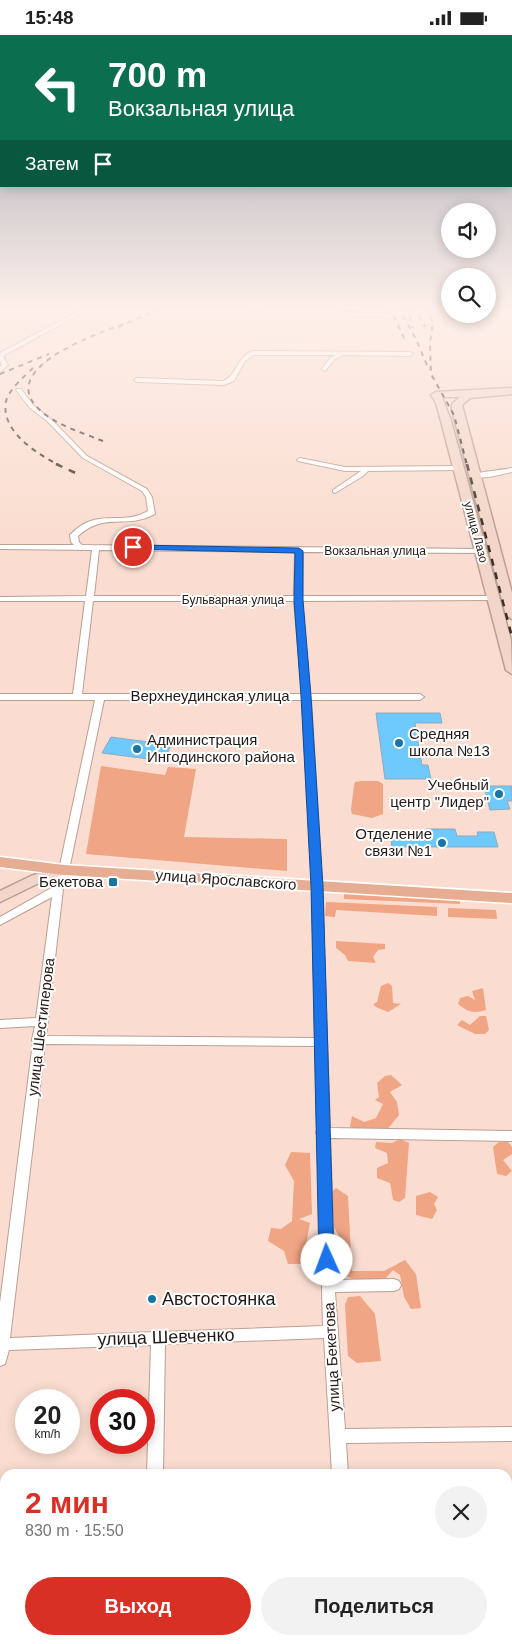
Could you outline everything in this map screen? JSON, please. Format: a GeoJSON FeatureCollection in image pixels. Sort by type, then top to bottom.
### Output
{"type":"FeatureCollection","features":[{"type":"Feature","properties":{"kind":"main road","name":"улица Лазо"},"geometry":{"type":"LineString","coordinates":[[512,391],[436,395],[459,468],[495,598],[512,670]]}},
{"type":"Feature","properties":{"kind":"main road","name":"улица Лазо"},"geometry":{"type":"LineString","coordinates":[[485,393],[467,396],[457,404],[457,410],[474,475],[507,580],[512,615]]}},
{"type":"Feature","properties":{"kind":"main road","name":"улица Ярославского"},"geometry":{"type":"LineString","coordinates":[[3,864],[64,870],[512,898]]}},
{"type":"Feature","properties":{"kind":"main road"},"geometry":{"type":"LineString","coordinates":[[0,897],[36,879],[64,870]]}},
{"type":"Feature","properties":{"kind":"street"},"geometry":{"type":"LineString","coordinates":[[198,382],[226,382]]}},
{"type":"Feature","properties":{"kind":"street"},"geometry":{"type":"LineString","coordinates":[[19,390],[32,406],[50,421],[85,457],[140,485],[149,497],[152,512],[146,517],[128,520],[103,520],[91,522],[83,526],[74,535],[75,542],[79,547]]}},
{"type":"Feature","properties":{"kind":"street"},"geometry":{"type":"LineString","coordinates":[[300,460],[345,469],[459,468]]}},
{"type":"Feature","properties":{"kind":"street"},"geometry":{"type":"LineString","coordinates":[[340,460],[345,469]]}},
{"type":"Feature","properties":{"kind":"street"},"geometry":{"type":"LineString","coordinates":[[335,491],[361,475],[365,470]]}},
{"type":"Feature","properties":{"kind":"street"},"geometry":{"type":"LineString","coordinates":[[474,475],[512,470]]}},
{"type":"Feature","properties":{"kind":"street","name":"Вокзальная улица"},"geometry":{"type":"LineString","coordinates":[[0,547],[299,551],[481,551]]}},
{"type":"Feature","properties":{"kind":"street"},"geometry":{"type":"LineString","coordinates":[[77,696],[96,547]]}},
{"type":"Feature","properties":{"kind":"street","name":"улица Бекетова"},"geometry":{"type":"LineString","coordinates":[[299,551],[298,600],[306,696],[317,886],[322,1133],[330,1332],[339,1469]]}},
{"type":"Feature","properties":{"kind":"street","name":"Бульварная улица"},"geometry":{"type":"LineString","coordinates":[[0,599],[298,600],[495,598]]}},
{"type":"Feature","properties":{"kind":"street","name":"улица Шестиперова"},"geometry":{"type":"LineString","coordinates":[[0,1361],[40,1022],[58,889],[64,870],[100,696]]}},
{"type":"Feature","properties":{"kind":"street","name":"Верхнеудинская улица"},"geometry":{"type":"LineString","coordinates":[[0,697],[420,697]]}},
{"type":"Feature","properties":{"kind":"street"},"geometry":{"type":"LineString","coordinates":[[0,922],[58,889]]}},
{"type":"Feature","properties":{"kind":"street"},"geometry":{"type":"LineString","coordinates":[[0,1024],[40,1022]]}},
{"type":"Feature","properties":{"kind":"street"},"geometry":{"type":"LineString","coordinates":[[38,1040],[320,1042]]}},
{"type":"Feature","properties":{"kind":"street"},"geometry":{"type":"LineString","coordinates":[[322,1133],[512,1136]]}},
{"type":"Feature","properties":{"kind":"street"},"geometry":{"type":"LineString","coordinates":[[328,1286],[394,1285]]}},
{"type":"Feature","properties":{"kind":"street","name":"улица Шевченко"},"geometry":{"type":"LineString","coordinates":[[3,1344],[330,1332]]}},
{"type":"Feature","properties":{"kind":"street"},"geometry":{"type":"LineString","coordinates":[[155,1469],[158,1337]]}},
{"type":"Feature","properties":{"kind":"street"},"geometry":{"type":"LineString","coordinates":[[336,1436],[512,1434]]}},
{"type":"Feature","properties":{"kind":"shaded area"},"geometry":{"type":"Polygon","coordinates":[[[101,766],[165,775],[168,767],[196,769],[184,837],[287,839],[287,871],[86,854],[101,766]]]}},
{"type":"Feature","properties":{"kind":"shaded area"},"geometry":{"type":"Polygon","coordinates":[[[378,781],[383,784],[383,814],[372,818],[352,814],[354,785],[355,782],[378,781]]]}},
{"type":"Feature","properties":{"kind":"shaded area"},"geometry":{"type":"Polygon","coordinates":[[[344,891],[460,901],[460,904],[344,899],[344,891]]]}},
{"type":"Feature","properties":{"kind":"shaded area"},"geometry":{"type":"Polygon","coordinates":[[[326,902],[437,907],[437,916],[336,910],[335,917],[325,916],[326,902]]]}},
{"type":"Feature","properties":{"kind":"shaded area"},"geometry":{"type":"Polygon","coordinates":[[[448,908],[496,910],[497,919],[448,917],[448,908]]]}},
{"type":"Feature","properties":{"kind":"shaded area"},"geometry":{"type":"Polygon","coordinates":[[[336,941],[385,944],[385,949],[378,950],[373,957],[376,963],[348,961],[345,955],[336,948],[336,941]]]}},
{"type":"Feature","properties":{"kind":"shaded area"},"geometry":{"type":"Polygon","coordinates":[[[388,983],[392,986],[393,1003],[401,1004],[388,1012],[373,1004],[377,1002],[381,986],[388,983]]]}},
{"type":"Feature","properties":{"kind":"shaded area"},"geometry":{"type":"Polygon","coordinates":[[[483,988],[486,1010],[471,1011],[458,1004],[460,998],[468,996],[475,1000],[472,991],[483,988]]]}},
{"type":"Feature","properties":{"kind":"shaded area"},"geometry":{"type":"Polygon","coordinates":[[[480,1016],[486,1016],[489,1030],[485,1034],[475,1034],[457,1025],[462,1020],[470,1025],[480,1016]]]}},
{"type":"Feature","properties":{"kind":"shaded area"},"geometry":{"type":"Polygon","coordinates":[[[391,1075],[402,1085],[390,1092],[397,1102],[399,1115],[386,1131],[367,1134],[350,1127],[352,1116],[364,1122],[376,1118],[383,1104],[375,1100],[379,1097],[377,1083],[385,1076],[391,1075]]]}},
{"type":"Feature","properties":{"kind":"shaded area"},"geometry":{"type":"Polygon","coordinates":[[[400,1139],[409,1143],[405,1198],[399,1202],[393,1200],[390,1183],[377,1178],[377,1168],[388,1163],[387,1153],[375,1148],[376,1142],[392,1143],[400,1139]]]}},
{"type":"Feature","properties":{"kind":"shaded area"},"geometry":{"type":"Polygon","coordinates":[[[499,1142],[508,1142],[512,1147],[512,1154],[503,1160],[512,1171],[506,1176],[497,1174],[493,1147],[499,1142]]]}},
{"type":"Feature","properties":{"kind":"shaded area"},"geometry":{"type":"Polygon","coordinates":[[[291,1152],[310,1153],[312,1214],[299,1219],[310,1223],[305,1250],[311,1254],[307,1264],[288,1264],[284,1251],[268,1241],[271,1228],[281,1229],[292,1221],[294,1181],[285,1165],[291,1152]]]}},
{"type":"Feature","properties":{"kind":"shaded area"},"geometry":{"type":"Polygon","coordinates":[[[336,1188],[348,1196],[352,1271],[384,1271],[405,1260],[416,1274],[421,1308],[411,1309],[404,1297],[400,1275],[393,1270],[384,1280],[366,1282],[356,1280],[342,1273],[345,1265],[340,1261],[339,1236],[331,1222],[332,1192],[336,1188]]]}},
{"type":"Feature","properties":{"kind":"shaded area"},"geometry":{"type":"Polygon","coordinates":[[[430,1192],[438,1197],[434,1204],[437,1210],[432,1219],[416,1215],[416,1196],[430,1192]]]}},
{"type":"Feature","properties":{"kind":"shaded area"},"geometry":{"type":"Polygon","coordinates":[[[360,1296],[375,1314],[381,1361],[357,1363],[348,1356],[345,1305],[348,1297],[360,1296]]]}},
{"type":"Feature","properties":{"kind":"building","name":"Средняя школа №13"},"geometry":{"type":"Polygon","coordinates":[[[376,713],[440,713],[442,723],[415,723],[422,765],[428,765],[431,779],[385,779],[376,713]]]}},
{"type":"Feature","properties":{"kind":"building","name":"Администрация Ингодинского района"},"geometry":{"type":"Polygon","coordinates":[[[111,737],[171,745],[164,761],[102,753],[111,737]]]}},
{"type":"Feature","properties":{"kind":"building","name":"Учебный центр \"Лидер\""},"geometry":{"type":"Polygon","coordinates":[[[484,786],[512,786],[512,801],[507,801],[510,809],[490,810],[484,786]]]}},
{"type":"Feature","properties":{"kind":"building"},"geometry":{"type":"Polygon","coordinates":[[[426,829],[455,829],[457,836],[478,836],[477,832],[494,832],[498,847],[392,847],[390,832],[405,832],[406,837],[427,836],[426,829]]]}},
{"type":"Feature","properties":{"kind":"railway"},"geometry":{"type":"LineString","coordinates":[[19,382],[6,401],[6,412],[9,422],[14,432],[31,448],[59,465]]}},
{"type":"Feature","properties":{"kind":"railway"},"geometry":{"type":"LineString","coordinates":[[31,382],[29,391],[35,405],[42,412],[67,427],[103,441]]}},
{"type":"Feature","properties":{"kind":"railway"},"geometry":{"type":"LineString","coordinates":[[436,382],[454,415],[467,465]]}},
{"type":"Feature","properties":{"kind":"railway"},"geometry":{"type":"LineString","coordinates":[[56,464],[80,475]]}},
{"type":"Feature","properties":{"kind":"railway"},"geometry":{"type":"LineString","coordinates":[[467,464],[512,637]]}},
{"type":"Feature","properties":{"kind":"place","name":"Средняя школа №13"},"geometry":{"type":"Point","coordinates":[399,743]}},
{"type":"Feature","properties":{"kind":"place","name":"Администрация Ингодинского района"},"geometry":{"type":"Point","coordinates":[137,749]}},
{"type":"Feature","properties":{"kind":"place","name":"Учебный центр \"Лидер\""},"geometry":{"type":"Point","coordinates":[499,794]}},
{"type":"Feature","properties":{"kind":"place","name":"Отделение связи №1"},"geometry":{"type":"Point","coordinates":[442,843]}},
{"type":"Feature","properties":{"kind":"place","name":"Бекетова"},"geometry":{"type":"Point","coordinates":[113,882]}},
{"type":"Feature","properties":{"kind":"place","name":"Австостоянка"},"geometry":{"type":"Point","coordinates":[152,1299]}},
{"type":"Feature","properties":{"kind":"route"},"geometry":{"type":"LineString","coordinates":[[133,547],[299,551],[298,600],[306,696],[317,886],[327,1260]]}}]}
